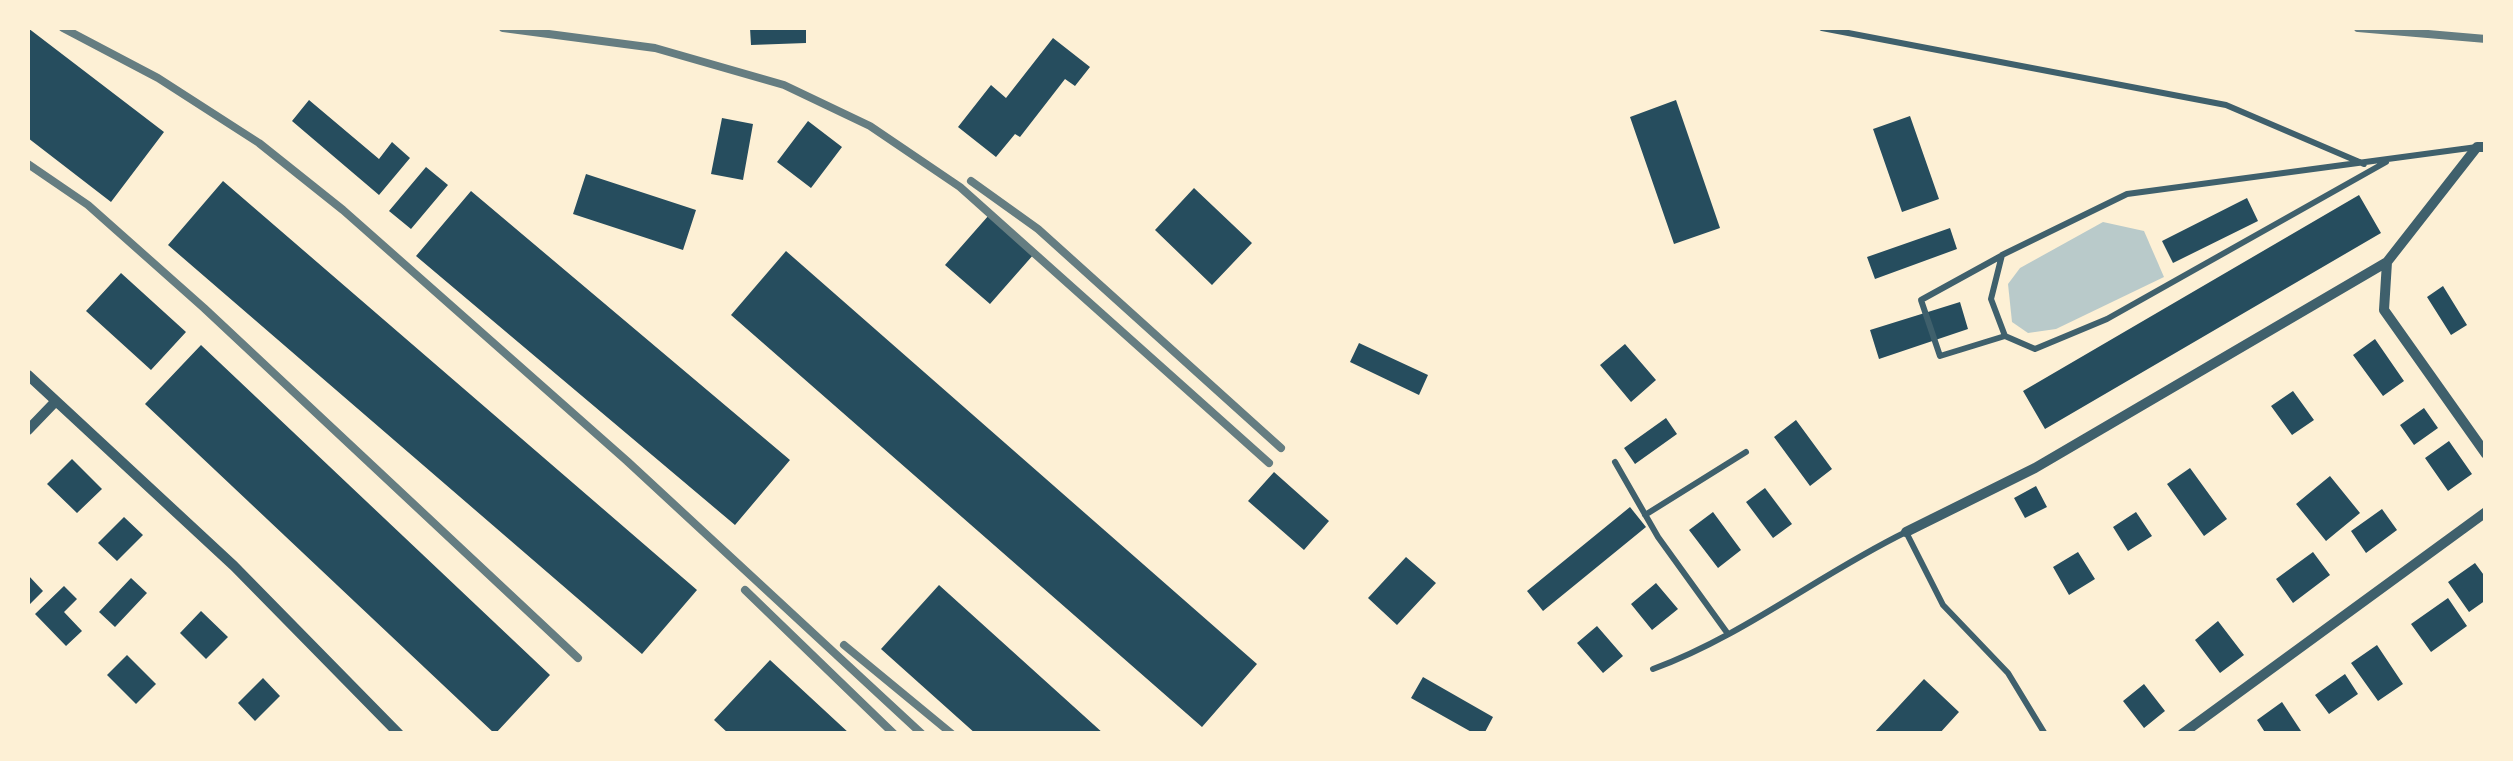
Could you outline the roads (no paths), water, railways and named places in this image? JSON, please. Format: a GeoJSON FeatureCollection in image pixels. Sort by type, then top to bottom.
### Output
{"type":"FeatureCollection","features":[{"type":"Feature","properties":{"kind":"street"},"geometry":{"type":"LineString","coordinates":[[1906,532],[2035,468],[2387,262],[2481,147]]}},
{"type":"Feature","properties":{"kind":"street"},"geometry":{"type":"LineString","coordinates":[[2387,262],[2384,310],[2486,454]]}},
{"type":"Feature","properties":{"kind":"street"},"geometry":{"type":"LineString","coordinates":[[28,375],[234,566],[400,734]]}},
{"type":"Feature","properties":{"kind":"street"},"geometry":{"type":"LineString","coordinates":[[28,430],[54,403]]}},
{"type":"Feature","properties":{"kind":"street"},"geometry":{"type":"LineString","coordinates":[[2182,734],[2486,512]]}},
{"type":"Feature","properties":{"kind":"lane"},"geometry":{"type":"LineString","coordinates":[[1822,28],[2226,105],[2365,164]]}},
{"type":"Feature","properties":{"kind":"lane"},"geometry":{"type":"LineString","coordinates":[[2386,162],[2107,319],[2036,349],[2006,336],[1940,356],[1921,300],[2126,194],[2481,147]]}},
{"type":"Feature","properties":{"kind":"lane"},"geometry":{"type":"LineString","coordinates":[[2002,256],[1991,299],[2006,336]]}},
{"type":"Feature","properties":{"kind":"lane"},"geometry":{"type":"LineString","coordinates":[[1645,515],[1746,452]]}},
{"type":"Feature","properties":{"kind":"lane"},"geometry":{"type":"LineString","coordinates":[[1616,462],[1645,515],[1728,634]]}},
{"type":"Feature","properties":{"kind":"lane"},"geometry":{"type":"LineString","coordinates":[[1653,670],[1695,654],[1855,557],[1906,532],[1943,605],[2008,673],[2045,734]]}},
{"type":"Feature","properties":{"kind":"railway"},"geometry":{"type":"LineString","coordinates":[[63,28],[158,78],[259,143],[343,210],[627,461],[922,734]]}},
{"type":"Feature","properties":{"kind":"railway"},"geometry":{"type":"LineString","coordinates":[[503,28],[655,48],[784,85],[870,126],[960,187],[1269,463]]}},
{"type":"Feature","properties":{"kind":"railway"},"geometry":{"type":"LineString","coordinates":[[2358,28],[2486,39]]}},
{"type":"Feature","properties":{"kind":"railway"},"geometry":{"type":"LineString","coordinates":[[28,164],[88,205],[204,308],[578,658]]}},
{"type":"Feature","properties":{"kind":"railway"},"geometry":{"type":"LineString","coordinates":[[971,181],[1038,229],[1281,448]]}},
{"type":"Feature","properties":{"kind":"railway"},"geometry":{"type":"LineString","coordinates":[[745,590],[894,734]]}},
{"type":"Feature","properties":{"kind":"railway"},"geometry":{"type":"LineString","coordinates":[[844,645],[952,734]]}}]}
